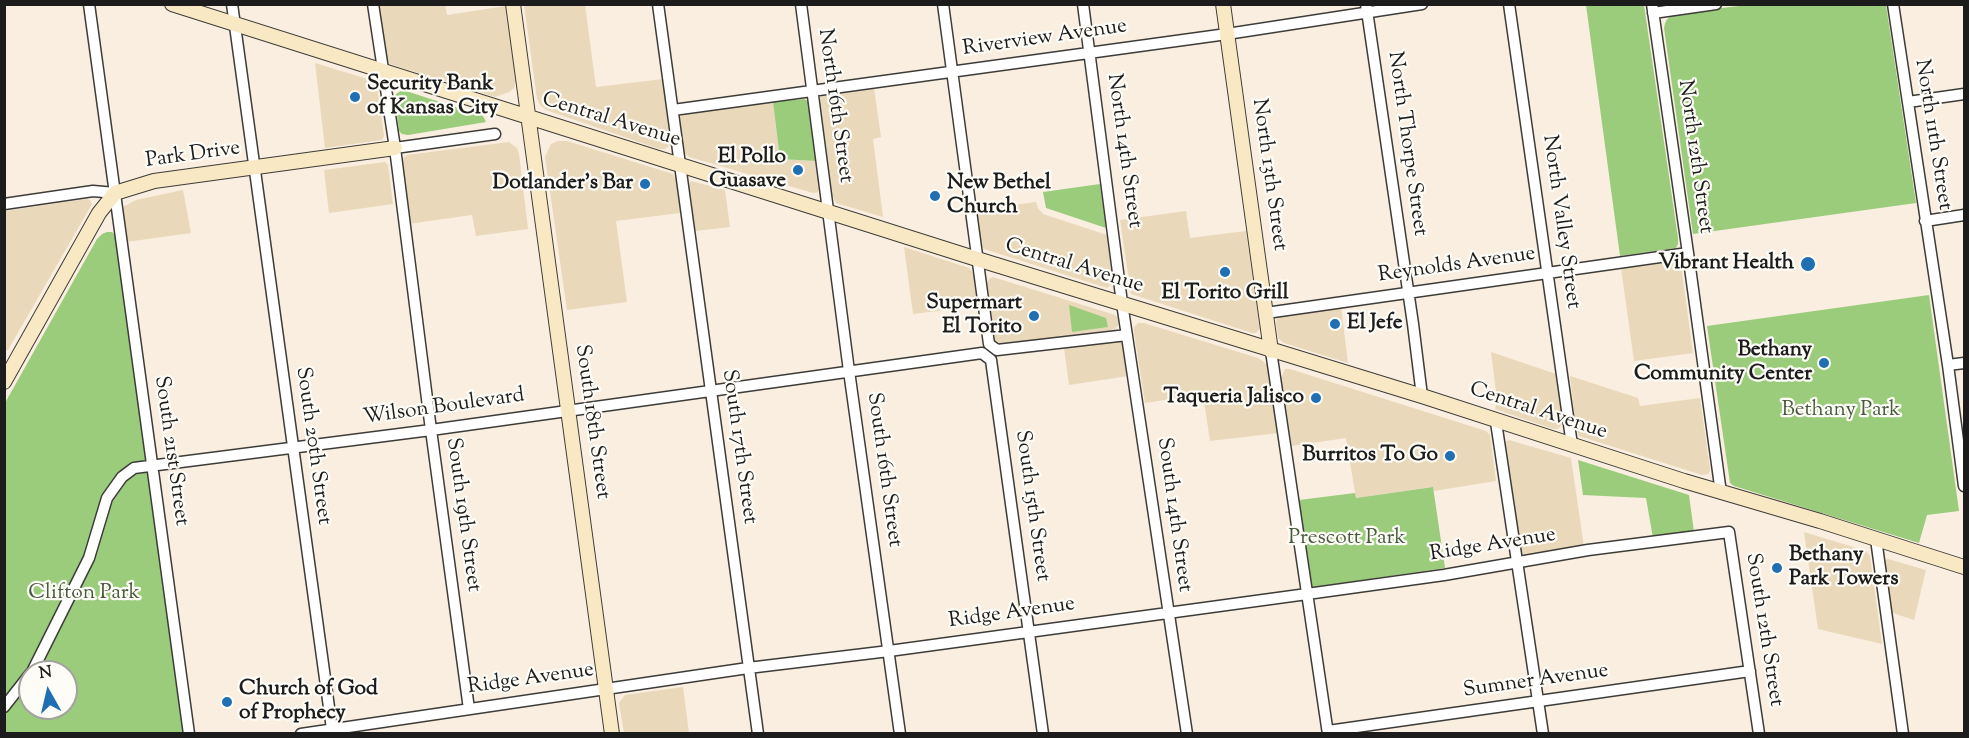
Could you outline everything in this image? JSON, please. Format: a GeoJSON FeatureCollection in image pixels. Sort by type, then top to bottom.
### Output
{"type":"FeatureCollection","features":[{"type":"Feature","properties":{"kind":"main road","name":"Central Avenue"},"geometry":{"type":"LineString","coordinates":[[172,4],[1270,351],[1422,396],[1496,422],[1721,493],[1965,567]]}},
{"type":"Feature","properties":{"kind":"main road","name":"South 18th Street"},"geometry":{"type":"LineString","coordinates":[[513,4],[612,734]]}},
{"type":"Feature","properties":{"kind":"main road","name":"North 13th Street"},"geometry":{"type":"LineString","coordinates":[[1223,4],[1270,351]]}},
{"type":"Feature","properties":{"kind":"main road","name":"Park Drive"},"geometry":{"type":"LineString","coordinates":[[115,194],[154,181],[395,148]]}},
{"type":"Feature","properties":{"kind":"main road"},"geometry":{"type":"LineString","coordinates":[[4,382],[99,213],[115,194]]}},
{"type":"Feature","properties":{"kind":"street","name":"South 21st Street"},"geometry":{"type":"LineString","coordinates":[[89,4],[189,734]]}},
{"type":"Feature","properties":{"kind":"street","name":"South 20th Street"},"geometry":{"type":"LineString","coordinates":[[231,4],[332,729]]}},
{"type":"Feature","properties":{"kind":"street","name":"South 19th Street"},"geometry":{"type":"LineString","coordinates":[[373,4],[395,148],[469,708]]}},
{"type":"Feature","properties":{"kind":"street","name":"South 17th Street"},"geometry":{"type":"LineString","coordinates":[[658,4],[758,734]]}},
{"type":"Feature","properties":{"kind":"street","name":"North 16th Street"},"geometry":{"type":"LineString","coordinates":[[801,4],[828,212]]}},
{"type":"Feature","properties":{"kind":"street","name":"South 15th Street"},"geometry":{"type":"LineString","coordinates":[[943,4],[1043,734]]}},
{"type":"Feature","properties":{"kind":"street","name":"North 14th Street"},"geometry":{"type":"LineString","coordinates":[[1083,4],[1122,303]]}},
{"type":"Feature","properties":{"kind":"street","name":"Riverview Avenue"},"geometry":{"type":"LineString","coordinates":[[673,110],[1227,34],[1367,8],[1422,4]]}},
{"type":"Feature","properties":{"kind":"street","name":"North Valley Street"},"geometry":{"type":"LineString","coordinates":[[1509,4],[1572,445]]}},
{"type":"Feature","properties":{"kind":"street"},"geometry":{"type":"LineString","coordinates":[[1652,9],[1716,4]]}},
{"type":"Feature","properties":{"kind":"street","name":"North 11th Street"},"geometry":{"type":"LineString","coordinates":[[1893,4],[1965,486]]}},
{"type":"Feature","properties":{"kind":"street","name":"North Thorpe Street"},"geometry":{"type":"LineString","coordinates":[[1367,8],[1422,396]]}},
{"type":"Feature","properties":{"kind":"street","name":"North 12th Street"},"geometry":{"type":"LineString","coordinates":[[1652,9],[1721,493]]}},
{"type":"Feature","properties":{"kind":"street"},"geometry":{"type":"LineString","coordinates":[[1908,102],[1965,94]]}},
{"type":"Feature","properties":{"kind":"street","name":"Park Drive"},"geometry":{"type":"LineString","coordinates":[[395,148],[495,134]]}},
{"type":"Feature","properties":{"kind":"street"},"geometry":{"type":"LineString","coordinates":[[4,204],[93,191],[115,194]]}},
{"type":"Feature","properties":{"kind":"street","name":"South 16th Street"},"geometry":{"type":"LineString","coordinates":[[828,212],[900,734]]}},
{"type":"Feature","properties":{"kind":"street"},"geometry":{"type":"LineString","coordinates":[[1925,221],[1965,215]]}},
{"type":"Feature","properties":{"kind":"street","name":"Reynolds Avenue"},"geometry":{"type":"LineString","coordinates":[[1266,313],[1688,253]]}},
{"type":"Feature","properties":{"kind":"street","name":"South 14th Street"},"geometry":{"type":"LineString","coordinates":[[1122,303],[1187,734]]}},
{"type":"Feature","properties":{"kind":"street","name":"Wilson Boulevard"},"geometry":{"type":"LineString","coordinates":[[38,660],[89,558],[107,498],[122,477],[134,468],[431,430],[998,350],[1127,335]]}},
{"type":"Feature","properties":{"kind":"street"},"geometry":{"type":"LineString","coordinates":[[1270,351],[1328,732]]}},
{"type":"Feature","properties":{"kind":"street"},"geometry":{"type":"LineString","coordinates":[[1948,365],[1965,363]]}},
{"type":"Feature","properties":{"kind":"street"},"geometry":{"type":"LineString","coordinates":[[1496,422],[1543,734]]}},
{"type":"Feature","properties":{"kind":"street","name":"Ridge Avenue"},"geometry":{"type":"LineString","coordinates":[[302,734],[748,668],[1307,594],[1517,563],[1588,550],[1729,532]]}},
{"type":"Feature","properties":{"kind":"street","name":"South 12th Street"},"geometry":{"type":"LineString","coordinates":[[1729,532],[1759,734]]}},
{"type":"Feature","properties":{"kind":"street"},"geometry":{"type":"LineString","coordinates":[[1876,539],[1903,734]]}},
{"type":"Feature","properties":{"kind":"street","name":"Sumner Avenue"},"geometry":{"type":"LineString","coordinates":[[1328,732],[1750,671]]}},
{"type":"Feature","properties":{"kind":"street","name":"Wilson Boulevard"},"geometry":{"type":"LineString","coordinates":[[4,707],[18,689]]}},
{"type":"Feature","properties":{"kind":"shaded area"},"geometry":{"type":"Polygon","coordinates":[[[379,5],[445,5],[447,15],[506,6],[516,81],[514,88],[495,97],[390,64],[385,53],[379,5]]]}},
{"type":"Feature","properties":{"kind":"shaded area"},"geometry":{"type":"Polygon","coordinates":[[[524,5],[585,5],[596,87],[663,79],[670,145],[665,149],[659,149],[546,110],[540,105],[537,99],[524,5]]]}},
{"type":"Feature","properties":{"kind":"shaded area"},"geometry":{"type":"Polygon","coordinates":[[[315,63],[374,81],[377,87],[384,136],[382,140],[325,148],[315,63]]]}},
{"type":"Feature","properties":{"kind":"shaded area"},"geometry":{"type":"Polygon","coordinates":[[[874,88],[881,137],[873,139],[883,217],[836,203],[832,195],[819,100],[821,96],[874,88]]]}},
{"type":"Feature","properties":{"kind":"shaded area"},"geometry":{"type":"Polygon","coordinates":[[[773,102],[780,159],[816,161],[821,187],[818,192],[813,193],[689,157],[685,153],[679,118],[682,115],[773,102]]]}},
{"type":"Feature","properties":{"kind":"shaded area"},"geometry":{"type":"Polygon","coordinates":[[[567,141],[673,174],[676,180],[680,213],[616,221],[627,302],[567,310],[545,157],[551,144],[567,141]]]}},
{"type":"Feature","properties":{"kind":"shaded area"},"geometry":{"type":"Polygon","coordinates":[[[509,142],[517,148],[519,154],[528,229],[476,236],[472,215],[408,224],[400,162],[403,158],[407,155],[509,142]]]}},
{"type":"Feature","properties":{"kind":"shaded area"},"geometry":{"type":"Polygon","coordinates":[[[385,162],[388,165],[393,204],[329,213],[324,170],[385,162]]]}},
{"type":"Feature","properties":{"kind":"shaded area"},"geometry":{"type":"Polygon","coordinates":[[[691,181],[725,190],[730,227],[695,231],[689,184],[691,181]]]}},
{"type":"Feature","properties":{"kind":"shaded area"},"geometry":{"type":"Polygon","coordinates":[[[183,190],[191,233],[126,242],[121,208],[136,200],[183,190]]]}},
{"type":"Feature","properties":{"kind":"shaded area"},"geometry":{"type":"Polygon","coordinates":[[[86,199],[92,204],[8,350],[5,351],[5,211],[86,199]]]}},
{"type":"Feature","properties":{"kind":"shaded area"},"geometry":{"type":"Polygon","coordinates":[[[1036,202],[1043,214],[1107,235],[1111,285],[1107,288],[984,249],[981,245],[977,210],[1036,202]]]}},
{"type":"Feature","properties":{"kind":"shaded area"},"geometry":{"type":"Polygon","coordinates":[[[1186,211],[1190,238],[1246,231],[1260,329],[1256,333],[1131,294],[1120,220],[1186,211]]]}},
{"type":"Feature","properties":{"kind":"shaded area"},"geometry":{"type":"Polygon","coordinates":[[[904,247],[969,268],[974,274],[978,306],[913,314],[904,247]]]}},
{"type":"Feature","properties":{"kind":"shaded area"},"geometry":{"type":"Polygon","coordinates":[[[1674,261],[1681,265],[1693,353],[1634,361],[1621,268],[1674,261]]]}},
{"type":"Feature","properties":{"kind":"shaded area"},"geometry":{"type":"Polygon","coordinates":[[[993,277],[1115,315],[1118,318],[1118,325],[1115,329],[1107,331],[1000,344],[995,340],[987,283],[993,277]]]}},
{"type":"Feature","properties":{"kind":"shaded area"},"geometry":{"type":"Polygon","coordinates":[[[1341,307],[1348,363],[1284,343],[1278,338],[1276,323],[1277,318],[1281,316],[1341,307]]]}},
{"type":"Feature","properties":{"kind":"shaded area"},"geometry":{"type":"Polygon","coordinates":[[[1138,323],[1258,358],[1264,362],[1268,366],[1278,433],[1210,441],[1203,394],[1145,403],[1134,332],[1134,327],[1138,323]]]}},
{"type":"Feature","properties":{"kind":"shaded area"},"geometry":{"type":"Polygon","coordinates":[[[1123,340],[1128,376],[1069,385],[1064,348],[1123,340]]]}},
{"type":"Feature","properties":{"kind":"shaded area"},"geometry":{"type":"Polygon","coordinates":[[[1491,352],[1556,374],[1563,421],[1560,427],[1553,429],[1495,409],[1497,400],[1491,352]]]}},
{"type":"Feature","properties":{"kind":"shaded area"},"geometry":{"type":"Polygon","coordinates":[[[1285,369],[1486,431],[1490,435],[1496,481],[1434,491],[1432,487],[1356,498],[1346,438],[1292,446],[1281,379],[1285,369]]]}},
{"type":"Feature","properties":{"kind":"shaded area"},"geometry":{"type":"Polygon","coordinates":[[[1570,376],[1638,398],[1640,406],[1700,398],[1710,470],[1708,474],[1702,475],[1579,436],[1570,376]]]}},
{"type":"Feature","properties":{"kind":"shaded area"},"geometry":{"type":"Polygon","coordinates":[[[1509,440],[1571,458],[1584,547],[1524,555],[1521,552],[1504,447],[1505,442],[1509,440]]]}},
{"type":"Feature","properties":{"kind":"shaded area"},"geometry":{"type":"Polygon","coordinates":[[[1804,532],[1866,551],[1870,556],[1882,644],[1818,629],[1804,532]]]}},
{"type":"Feature","properties":{"kind":"shaded area"},"geometry":{"type":"Polygon","coordinates":[[[1888,559],[1926,570],[1914,620],[1890,612],[1883,565],[1888,559]]]}},
{"type":"Feature","properties":{"kind":"shaded area"},"geometry":{"type":"Polygon","coordinates":[[[683,687],[689,733],[624,733],[619,703],[625,695],[683,687]]]}},
{"type":"Feature","properties":{"kind":"green space"},"geometry":{"type":"Polygon","coordinates":[[[1586,5],[1644,5],[1678,238],[1676,248],[1620,256],[1586,5]]]}},
{"type":"Feature","properties":{"kind":"green space"},"geometry":{"type":"Polygon","coordinates":[[[1748,5],[1886,5],[1916,203],[1693,234],[1664,28],[1668,18],[1678,13],[1748,5]]]}},
{"type":"Feature","properties":{"kind":"green space"},"geometry":{"type":"Polygon","coordinates":[[[401,91],[483,116],[486,122],[408,135],[402,134],[399,131],[395,98],[396,94],[401,91]]]}},
{"type":"Feature","properties":{"kind":"green space"},"geometry":{"type":"Polygon","coordinates":[[[804,99],[808,101],[816,161],[780,159],[773,102],[804,99]]]}},
{"type":"Feature","properties":{"kind":"green space"},"geometry":{"type":"Polygon","coordinates":[[[1100,184],[1106,228],[1046,208],[1043,192],[1100,184]]]}},
{"type":"Feature","properties":{"kind":"green space","name":"Clifton Park"},"geometry":{"type":"Polygon","coordinates":[[[107,232],[115,235],[183,733],[5,734],[5,403],[97,239],[107,232]]]}},
{"type":"Feature","properties":{"kind":"green space","name":"Bethany Park"},"geometry":{"type":"Polygon","coordinates":[[[1929,295],[1959,511],[1927,515],[1919,543],[1730,483],[1707,326],[1929,295]]]}},
{"type":"Feature","properties":{"kind":"green space"},"geometry":{"type":"Polygon","coordinates":[[[1069,305],[1106,318],[1108,327],[1072,332],[1069,305]]]}},
{"type":"Feature","properties":{"kind":"green space"},"geometry":{"type":"Polygon","coordinates":[[[1578,460],[1689,495],[1694,532],[1653,538],[1646,498],[1583,495],[1578,460]]]}},
{"type":"Feature","properties":{"kind":"green space","name":"Prescott Park"},"geometry":{"type":"Polygon","coordinates":[[[1433,487],[1445,568],[1311,586],[1299,500],[1355,493],[1356,498],[1433,487]]]}},
{"type":"Feature","properties":{"kind":"place","name":"Security Bank of Kansas City"},"geometry":{"type":"Point","coordinates":[355,97]}},
{"type":"Feature","properties":{"kind":"place","name":"El Pollo Guasave"},"geometry":{"type":"Point","coordinates":[798,170]}},
{"type":"Feature","properties":{"kind":"place","name":"Dotlander's Bar"},"geometry":{"type":"Point","coordinates":[645,184]}},
{"type":"Feature","properties":{"kind":"place","name":"New Bethel Church"},"geometry":{"type":"Point","coordinates":[935,196]}},
{"type":"Feature","properties":{"kind":"place","name":"Vibrant Health"},"geometry":{"type":"Point","coordinates":[1808,264]}},
{"type":"Feature","properties":{"kind":"place","name":"El Torito Grill"},"geometry":{"type":"Point","coordinates":[1225,272]}},
{"type":"Feature","properties":{"kind":"place","name":"Supermart El Torito"},"geometry":{"type":"Point","coordinates":[1034,316]}},
{"type":"Feature","properties":{"kind":"place","name":"El Jefe"},"geometry":{"type":"Point","coordinates":[1335,324]}},
{"type":"Feature","properties":{"kind":"place","name":"Bethany Community Center"},"geometry":{"type":"Point","coordinates":[1824,363]}},
{"type":"Feature","properties":{"kind":"place","name":"Taqueria Jalisco"},"geometry":{"type":"Point","coordinates":[1316,398]}},
{"type":"Feature","properties":{"kind":"place","name":"Burritos To Go"},"geometry":{"type":"Point","coordinates":[1450,456]}},
{"type":"Feature","properties":{"kind":"place","name":"Bethany Park Towers"},"geometry":{"type":"Point","coordinates":[1777,568]}},
{"type":"Feature","properties":{"kind":"place","name":"Church of God of Prophecy"},"geometry":{"type":"Point","coordinates":[227,702]}}]}
